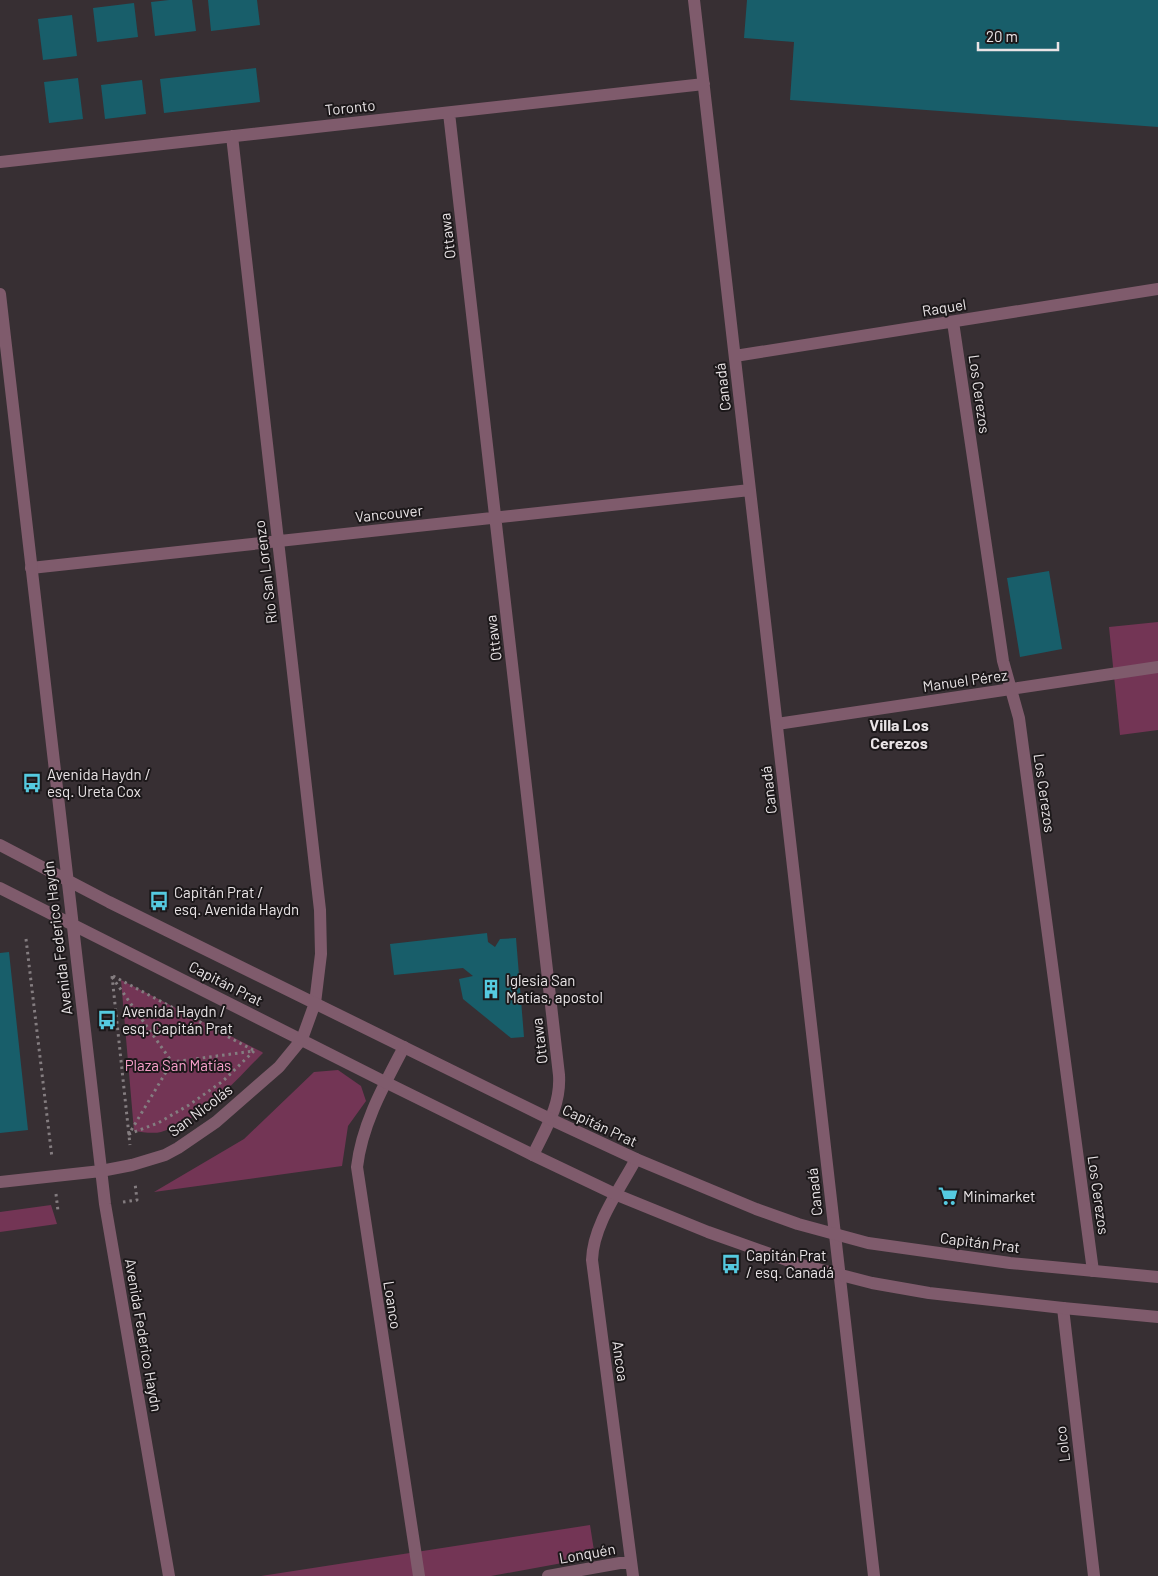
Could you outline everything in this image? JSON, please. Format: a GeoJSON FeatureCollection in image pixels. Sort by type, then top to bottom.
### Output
{"type":"FeatureCollection","features":[{"type":"Feature","properties":{"kind":"street","name":"Canadá"},"geometry":{"type":"LineString","coordinates":[[694,0],[874,1576]]}},
{"type":"Feature","properties":{"kind":"street","name":"Toronto"},"geometry":{"type":"LineString","coordinates":[[0,162],[704,84]]}},
{"type":"Feature","properties":{"kind":"street","name":"Ottawa"},"geometry":{"type":"LineString","coordinates":[[449,113],[559,1075],[559,1098],[555,1111],[532,1155]]}},
{"type":"Feature","properties":{"kind":"street","name":"Río San Lorenzo"},"geometry":{"type":"LineString","coordinates":[[232,136],[320,910],[321,954],[315,1003]]}},
{"type":"Feature","properties":{"kind":"street","name":"Raquel"},"geometry":{"type":"LineString","coordinates":[[735,356],[1158,289]]}},
{"type":"Feature","properties":{"kind":"street","name":"Avenida Federico Haydn"},"geometry":{"type":"LineString","coordinates":[[0,294],[105,1204],[169,1576]]}},
{"type":"Feature","properties":{"kind":"street","name":"Los Cerezos"},"geometry":{"type":"LineString","coordinates":[[954,322],[1001,652],[1019,718],[1093,1271]]}},
{"type":"Feature","properties":{"kind":"street","name":"Vancouver"},"geometry":{"type":"LineString","coordinates":[[31,568],[750,490]]}},
{"type":"Feature","properties":{"kind":"street","name":"Manuel Pérez"},"geometry":{"type":"LineString","coordinates":[[777,724],[1158,667]]}},
{"type":"Feature","properties":{"kind":"street","name":"Capitán Prat"},"geometry":{"type":"LineString","coordinates":[[0,845],[550,1119],[636,1159],[756,1210],[835,1235],[868,1243],[1010,1263],[1158,1277]]}},
{"type":"Feature","properties":{"kind":"street","name":"Capitán Prat"},"geometry":{"type":"LineString","coordinates":[[0,888],[532,1155],[617,1195],[745,1246],[840,1276],[929,1293],[1158,1317]]}},
{"type":"Feature","properties":{"kind":"street","name":"San Nicolás"},"geometry":{"type":"LineString","coordinates":[[0,1182],[101,1171],[132,1165],[166,1155],[216,1122],[279,1068],[302,1040],[315,1003]]}},
{"type":"Feature","properties":{"kind":"street","name":"Loanco"},"geometry":{"type":"LineString","coordinates":[[404,1047],[385,1082],[361,1142],[356,1167],[419,1576]]}},
{"type":"Feature","properties":{"kind":"street","name":"Ancoa"},"geometry":{"type":"LineString","coordinates":[[634,1576],[592,1249],[597,1233],[636,1159]]}},
{"type":"Feature","properties":{"kind":"street","name":"Lolco"},"geometry":{"type":"LineString","coordinates":[[1063,1308],[1094,1576]]}},
{"type":"Feature","properties":{"kind":"street","name":"Lonquén"},"geometry":{"type":"LineString","coordinates":[[548,1576],[632,1561]]}},
{"type":"Feature","properties":{"kind":"path"},"geometry":{"type":"LineString","coordinates":[[26,939],[58,1211]]}},
{"type":"Feature","properties":{"kind":"path"},"geometry":{"type":"LineString","coordinates":[[112,976],[254,1051]]}},
{"type":"Feature","properties":{"kind":"path"},"geometry":{"type":"LineString","coordinates":[[112,976],[172,1062]]}},
{"type":"Feature","properties":{"kind":"path"},"geometry":{"type":"LineString","coordinates":[[105,1204],[137,1200],[112,976]]}},
{"type":"Feature","properties":{"kind":"path"},"geometry":{"type":"LineString","coordinates":[[172,1062],[254,1051]]}},
{"type":"Feature","properties":{"kind":"path"},"geometry":{"type":"LineString","coordinates":[[129,1134],[158,1123],[190,1105],[223,1081],[254,1051]]}},
{"type":"Feature","properties":{"kind":"path"},"geometry":{"type":"LineString","coordinates":[[129,1134],[172,1062]]}},
{"type":"Feature","properties":{"kind":"green space"},"geometry":{"type":"Polygon","coordinates":[[[1158,622],[1158,730],[1120,735],[1109,627],[1158,622]]]}},
{"type":"Feature","properties":{"kind":"green space","name":"Plaza San Matías"},"geometry":{"type":"Polygon","coordinates":[[[121,980],[263,1053],[217,1099],[191,1118],[161,1132],[134,1131],[121,980]]]}},
{"type":"Feature","properties":{"kind":"green space"},"geometry":{"type":"Polygon","coordinates":[[[338,1070],[361,1086],[366,1101],[348,1126],[342,1166],[154,1192],[244,1139],[314,1072],[338,1070]]]}},
{"type":"Feature","properties":{"kind":"green space"},"geometry":{"type":"Polygon","coordinates":[[[51,1205],[57,1224],[0,1232],[0,1212],[51,1205]]]}},
{"type":"Feature","properties":{"kind":"green space"},"geometry":{"type":"Polygon","coordinates":[[[590,1525],[595,1557],[491,1576],[261,1576],[590,1525]]]}},
{"type":"Feature","properties":{"kind":"building"},"geometry":{"type":"Polygon","coordinates":[[[192,0],[196,31],[155,36],[151,2],[192,0]]]}},
{"type":"Feature","properties":{"kind":"building"},"geometry":{"type":"Polygon","coordinates":[[[208,0],[257,0],[260,25],[211,31],[208,0]]]}},
{"type":"Feature","properties":{"kind":"building"},"geometry":{"type":"Polygon","coordinates":[[[747,0],[1158,0],[1158,127],[790,100],[794,42],[744,38],[747,0]]]}},
{"type":"Feature","properties":{"kind":"building"},"geometry":{"type":"Polygon","coordinates":[[[134,3],[138,37],[97,42],[93,8],[134,3]]]}},
{"type":"Feature","properties":{"kind":"building"},"geometry":{"type":"Polygon","coordinates":[[[72,15],[77,56],[43,60],[38,19],[72,15]]]}},
{"type":"Feature","properties":{"kind":"building"},"geometry":{"type":"Polygon","coordinates":[[[256,68],[260,102],[164,113],[160,79],[256,68]]]}},
{"type":"Feature","properties":{"kind":"building"},"geometry":{"type":"Polygon","coordinates":[[[78,78],[83,119],[49,123],[44,82],[78,78]]]}},
{"type":"Feature","properties":{"kind":"building"},"geometry":{"type":"Polygon","coordinates":[[[142,80],[146,114],[105,119],[101,85],[142,80]]]}},
{"type":"Feature","properties":{"kind":"building"},"geometry":{"type":"Polygon","coordinates":[[[1049,571],[1062,649],[1020,657],[1007,578],[1049,571]]]}},
{"type":"Feature","properties":{"kind":"building","name":"Iglesia San Matías, apostol"},"geometry":{"type":"Polygon","coordinates":[[[487,933],[488,942],[495,947],[500,939],[516,938],[524,1037],[511,1038],[463,999],[459,979],[473,976],[463,968],[394,975],[390,944],[487,933]]]}},
{"type":"Feature","properties":{"kind":"building"},"geometry":{"type":"Polygon","coordinates":[[[9,952],[28,1130],[0,1133],[0,953],[9,952]]]}},
{"type":"Feature","properties":{"kind":"place","name":"Avenida Haydn / esq. Ureta Cox"},"geometry":{"type":"Point","coordinates":[32,783]}},
{"type":"Feature","properties":{"kind":"place","name":"Capitán Prat / esq. Avenida Haydn"},"geometry":{"type":"Point","coordinates":[159,901]}},
{"type":"Feature","properties":{"kind":"place","name":"Iglesia San Matías, apostol"},"geometry":{"type":"Point","coordinates":[491,989]}},
{"type":"Feature","properties":{"kind":"place","name":"Avenida Haydn / esq. Capitán Prat"},"geometry":{"type":"Point","coordinates":[107,1020]}},
{"type":"Feature","properties":{"kind":"place","name":"Minimarket"},"geometry":{"type":"Point","coordinates":[948,1196]}},
{"type":"Feature","properties":{"kind":"place","name":"Capitán Prat / esq. Canadá"},"geometry":{"type":"Point","coordinates":[731,1264]}},
{"type":"Feature","properties":{"kind":"district","name":"Villa Los Cerezos"},"geometry":{"type":"Point","coordinates":[899,733]}}]}
